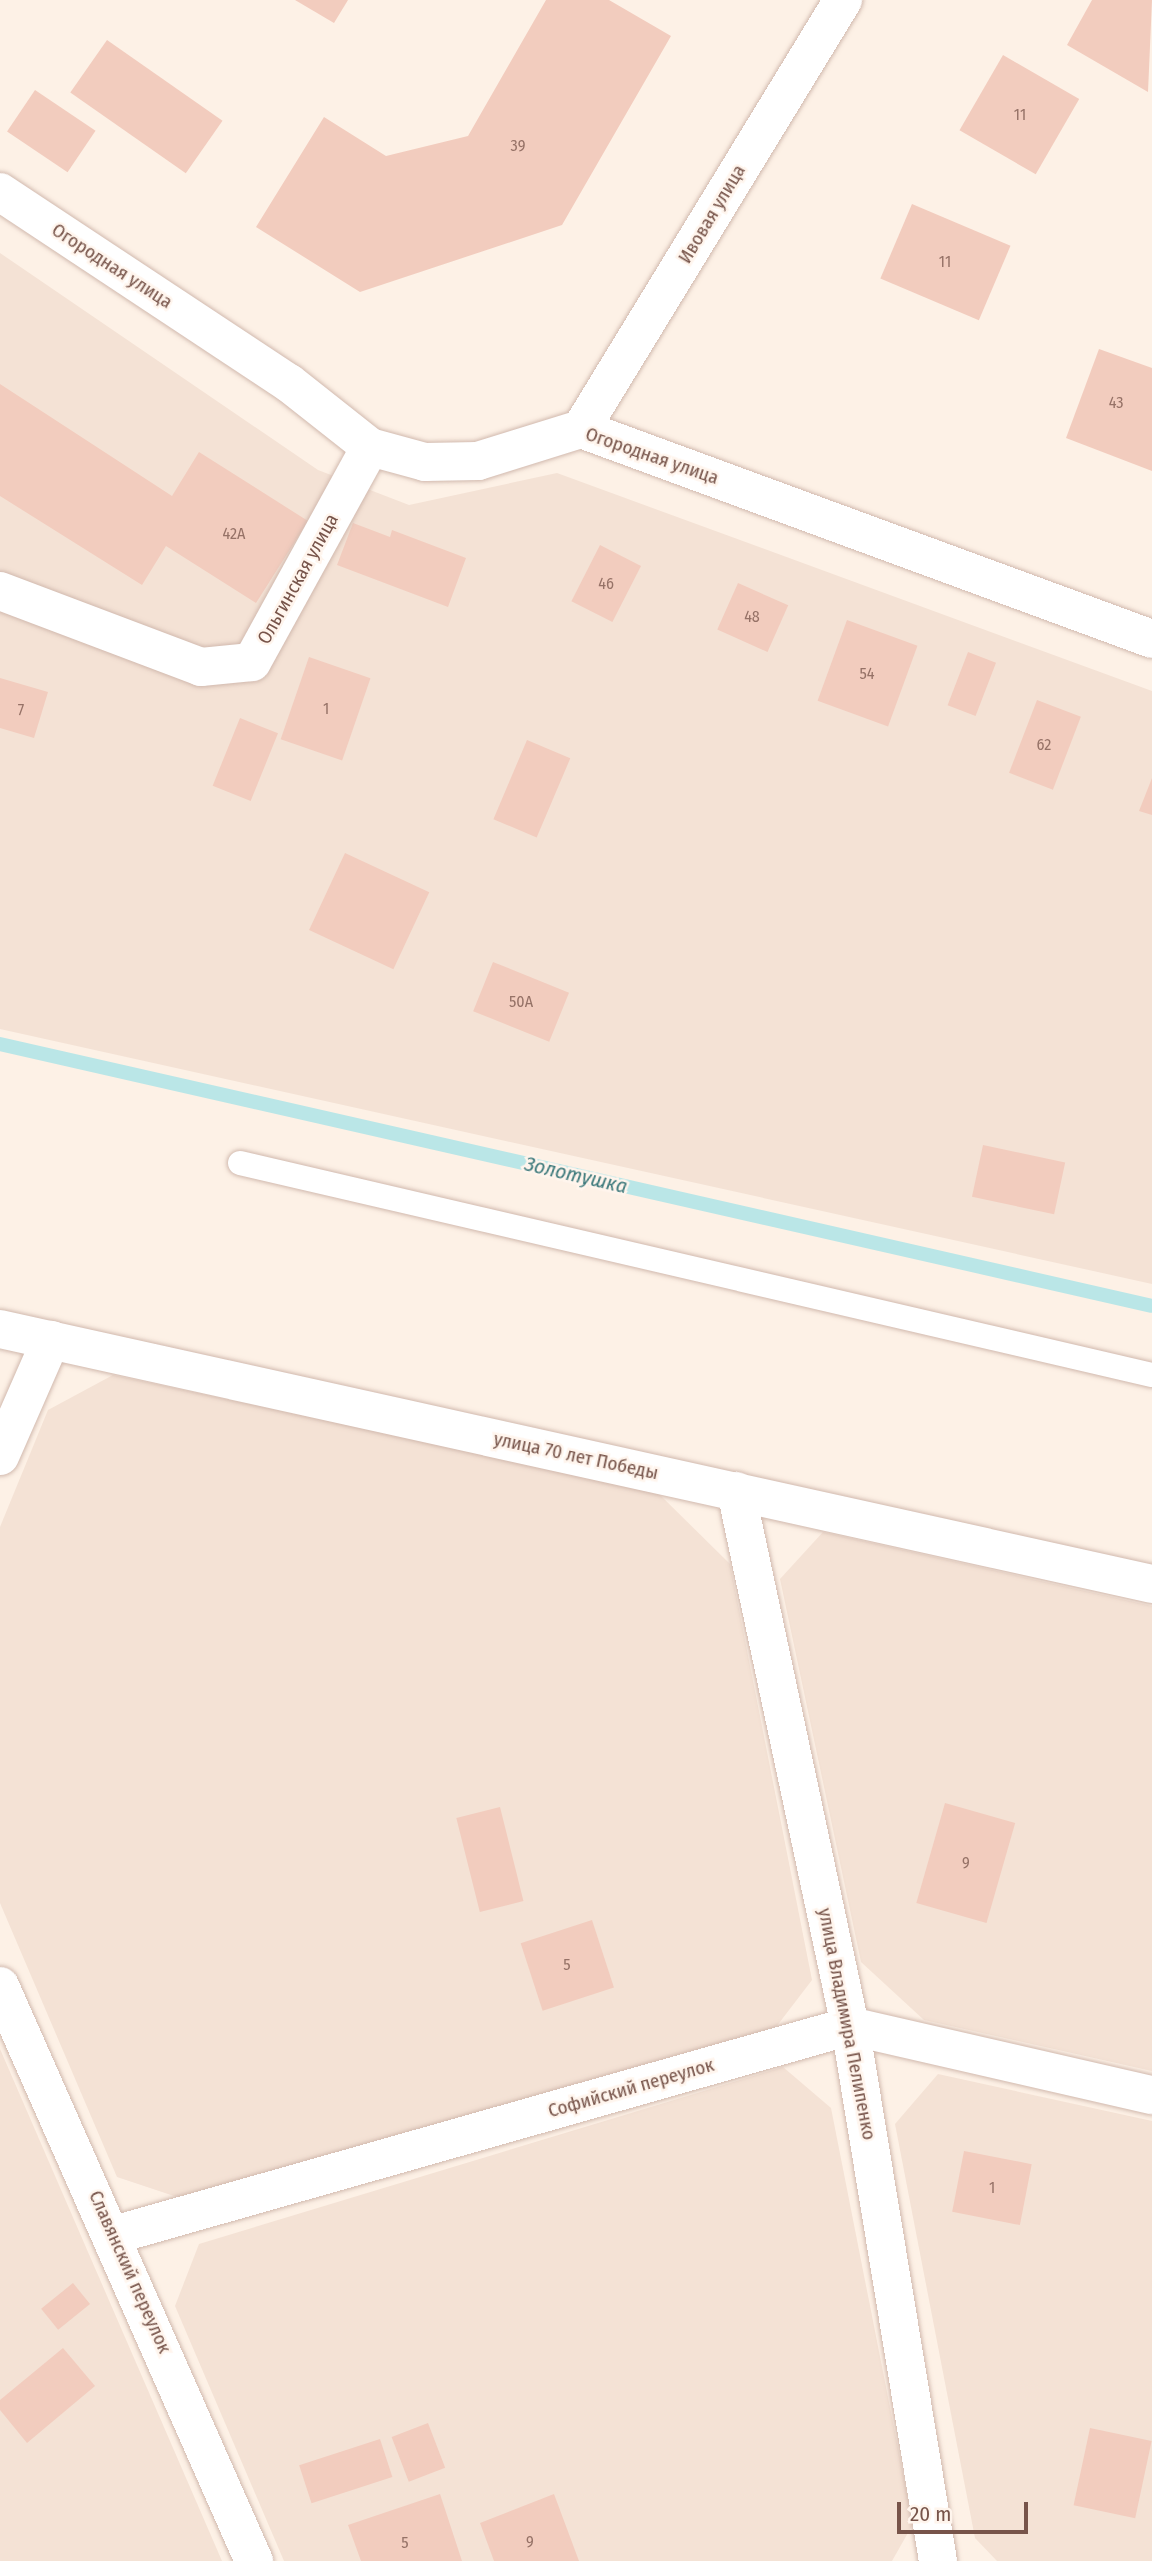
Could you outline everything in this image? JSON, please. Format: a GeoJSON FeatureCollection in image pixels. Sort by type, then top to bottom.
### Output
{"type":"FeatureCollection","features":[{"type":"Feature","properties":{"kind":"street","name":"Ивовая улица"},"geometry":{"type":"LineString","coordinates":[[581,429],[843,0]]}},
{"type":"Feature","properties":{"kind":"street","name":"Огородная улица"},"geometry":{"type":"LineString","coordinates":[[0,192],[289,383],[370,447],[425,462],[478,461],[581,429],[1152,639]]}},
{"type":"Feature","properties":{"kind":"street","name":"Ольгинская улица"},"geometry":{"type":"LineString","coordinates":[[0,592],[201,667],[252,662],[370,447]]}},
{"type":"Feature","properties":{"kind":"street","name":"улица 70 лет Победы"},"geometry":{"type":"LineString","coordinates":[[0,1329],[1152,1584]]}},
{"type":"Feature","properties":{"kind":"street"},"geometry":{"type":"LineString","coordinates":[[0,1456],[51,1340]]}},
{"type":"Feature","properties":{"kind":"street","name":"улица Владимира Пелипенко"},"geometry":{"type":"LineString","coordinates":[[736,1491],[850,2026],[938,2561]]}},
{"type":"Feature","properties":{"kind":"street","name":"Славянский переулок"},"geometry":{"type":"LineString","coordinates":[[0,1986],[114,2235],[254,2561]]}},
{"type":"Feature","properties":{"kind":"street","name":"Софийский переулок"},"geometry":{"type":"LineString","coordinates":[[114,2235],[850,2026],[1152,2095]]}},
{"type":"Feature","properties":{"kind":"lane"},"geometry":{"type":"LineString","coordinates":[[240,1163],[1152,1375]]}},
{"type":"Feature","properties":{"kind":"shaded area"},"geometry":{"type":"Polygon","coordinates":[[[0,253],[318,470],[409,505],[557,473],[1152,691],[1152,1284],[0,1029],[0,253]]]}},
{"type":"Feature","properties":{"kind":"shaded area"},"geometry":{"type":"Polygon","coordinates":[[[113,1375],[656,1491],[730,1564],[812,1980],[773,2031],[183,2199],[117,2177],[0,1903],[0,1527],[48,1410],[113,1375]]]}},
{"type":"Feature","properties":{"kind":"shaded area"},"geometry":{"type":"Polygon","coordinates":[[[823,1532],[1152,1606],[1152,2071],[924,2020],[861,1962],[780,1579],[823,1532]]]}},
{"type":"Feature","properties":{"kind":"shaded area"},"geometry":{"type":"Polygon","coordinates":[[[0,2049],[222,2561],[0,2561],[0,2049]]]}},
{"type":"Feature","properties":{"kind":"shaded area"},"geometry":{"type":"Polygon","coordinates":[[[783,2067],[831,2108],[913,2524],[892,2561],[284,2561],[175,2306],[199,2244],[783,2067]]]}},
{"type":"Feature","properties":{"kind":"shaded area"},"geometry":{"type":"Polygon","coordinates":[[[938,2074],[1152,2121],[1152,2561],[997,2561],[975,2538],[895,2124],[938,2074]]]}},
{"type":"Feature","properties":{"kind":"building"},"geometry":{"type":"Polygon","coordinates":[[[295,0],[348,0],[334,23],[295,0]]]}},
{"type":"Feature","properties":{"kind":"building"},"geometry":{"type":"Polygon","coordinates":[[[546,0],[609,0],[671,36],[562,225],[360,292],[256,227],[324,117],[386,156],[468,136],[546,0]]]}},
{"type":"Feature","properties":{"kind":"building"},"geometry":{"type":"Polygon","coordinates":[[[1092,0],[1152,0],[1148,92],[1067,45],[1092,0]]]}},
{"type":"Feature","properties":{"kind":"building"},"geometry":{"type":"Polygon","coordinates":[[[107,40],[223,121],[186,173],[70,92],[107,40]]]}},
{"type":"Feature","properties":{"kind":"building"},"geometry":{"type":"Polygon","coordinates":[[[1003,55],[1079,99],[1036,174],[960,130],[1003,55]]]}},
{"type":"Feature","properties":{"kind":"building"},"geometry":{"type":"Polygon","coordinates":[[[35,90],[96,131],[68,172],[7,131],[35,90]]]}},
{"type":"Feature","properties":{"kind":"building"},"geometry":{"type":"Polygon","coordinates":[[[912,204],[1010,246],[979,320],[880,279],[912,204]]]}},
{"type":"Feature","properties":{"kind":"building"},"geometry":{"type":"Polygon","coordinates":[[[1099,349],[1152,368],[1152,471],[1066,438],[1099,349]]]}},
{"type":"Feature","properties":{"kind":"building"},"geometry":{"type":"Polygon","coordinates":[[[0,384],[172,496],[199,452],[308,521],[256,603],[166,546],[142,585],[0,496],[0,384]]]}},
{"type":"Feature","properties":{"kind":"building"},"geometry":{"type":"Polygon","coordinates":[[[353,523],[390,537],[392,530],[466,558],[448,607],[337,565],[353,523]]]}},
{"type":"Feature","properties":{"kind":"building"},"geometry":{"type":"Polygon","coordinates":[[[600,545],[641,566],[612,622],[571,601],[600,545]]]}},
{"type":"Feature","properties":{"kind":"building"},"geometry":{"type":"Polygon","coordinates":[[[738,583],[788,605],[768,652],[717,630],[738,583]]]}},
{"type":"Feature","properties":{"kind":"building"},"geometry":{"type":"Polygon","coordinates":[[[847,620],[917,646],[888,726],[818,701],[847,620]]]}},
{"type":"Feature","properties":{"kind":"building"},"geometry":{"type":"Polygon","coordinates":[[[968,652],[996,663],[976,716],[948,705],[968,652]]]}},
{"type":"Feature","properties":{"kind":"building"},"geometry":{"type":"Polygon","coordinates":[[[309,657],[370,678],[342,760],[281,739],[309,657]]]}},
{"type":"Feature","properties":{"kind":"building"},"geometry":{"type":"Polygon","coordinates":[[[0,678],[48,692],[34,738],[0,728],[0,678]]]}},
{"type":"Feature","properties":{"kind":"building"},"geometry":{"type":"Polygon","coordinates":[[[1037,700],[1081,717],[1053,790],[1009,773],[1037,700]]]}},
{"type":"Feature","properties":{"kind":"building"},"geometry":{"type":"Polygon","coordinates":[[[240,718],[278,733],[251,801],[213,786],[240,718]]]}},
{"type":"Feature","properties":{"kind":"building"},"geometry":{"type":"Polygon","coordinates":[[[527,740],[570,758],[537,838],[493,819],[527,740]]]}},
{"type":"Feature","properties":{"kind":"building"},"geometry":{"type":"Polygon","coordinates":[[[1152,778],[1152,815],[1139,811],[1152,778]]]}},
{"type":"Feature","properties":{"kind":"building"},"geometry":{"type":"Polygon","coordinates":[[[345,853],[429,892],[393,969],[309,930],[345,853]]]}},
{"type":"Feature","properties":{"kind":"building"},"geometry":{"type":"Polygon","coordinates":[[[493,962],[569,993],[549,1042],[473,1011],[493,962]]]}},
{"type":"Feature","properties":{"kind":"building"},"geometry":{"type":"Polygon","coordinates":[[[983,1145],[1065,1162],[1054,1214],[972,1197],[983,1145]]]}},
{"type":"Feature","properties":{"kind":"building"},"geometry":{"type":"Polygon","coordinates":[[[945,1803],[1015,1823],[987,1923],[916,1903],[945,1803]]]}},
{"type":"Feature","properties":{"kind":"building"},"geometry":{"type":"Polygon","coordinates":[[[500,1807],[523,1901],[480,1912],[456,1818],[500,1807]]]}},
{"type":"Feature","properties":{"kind":"building"},"geometry":{"type":"Polygon","coordinates":[[[592,1920],[614,1988],[543,2011],[521,1943],[592,1920]]]}},
{"type":"Feature","properties":{"kind":"building"},"geometry":{"type":"Polygon","coordinates":[[[964,2151],[1032,2164],[1020,2225],[952,2212],[964,2151]]]}},
{"type":"Feature","properties":{"kind":"building"},"geometry":{"type":"Polygon","coordinates":[[[73,2283],[90,2304],[58,2330],[41,2309],[73,2283]]]}},
{"type":"Feature","properties":{"kind":"building"},"geometry":{"type":"Polygon","coordinates":[[[63,2348],[95,2386],[27,2443],[0,2410],[0,2400],[63,2348]]]}},
{"type":"Feature","properties":{"kind":"building"},"geometry":{"type":"Polygon","coordinates":[[[428,2423],[445,2468],[409,2482],[392,2437],[428,2423]]]}},
{"type":"Feature","properties":{"kind":"building"},"geometry":{"type":"Polygon","coordinates":[[[1090,2428],[1152,2441],[1135,2518],[1074,2505],[1090,2428]]]}},
{"type":"Feature","properties":{"kind":"building"},"geometry":{"type":"Polygon","coordinates":[[[380,2439],[392,2477],[312,2503],[299,2465],[380,2439]]]}},
{"type":"Feature","properties":{"kind":"building"},"geometry":{"type":"Polygon","coordinates":[[[440,2494],[462,2561],[361,2561],[348,2525],[440,2494]]]}},
{"type":"Feature","properties":{"kind":"building"},"geometry":{"type":"Polygon","coordinates":[[[554,2494],[579,2561],[494,2561],[480,2523],[554,2494]]]}},
{"type":"Feature","properties":{"kind":"waterway","name":"Золотушка"},"geometry":{"type":"LineString","coordinates":[[0,1044],[1152,1306]]}}]}
